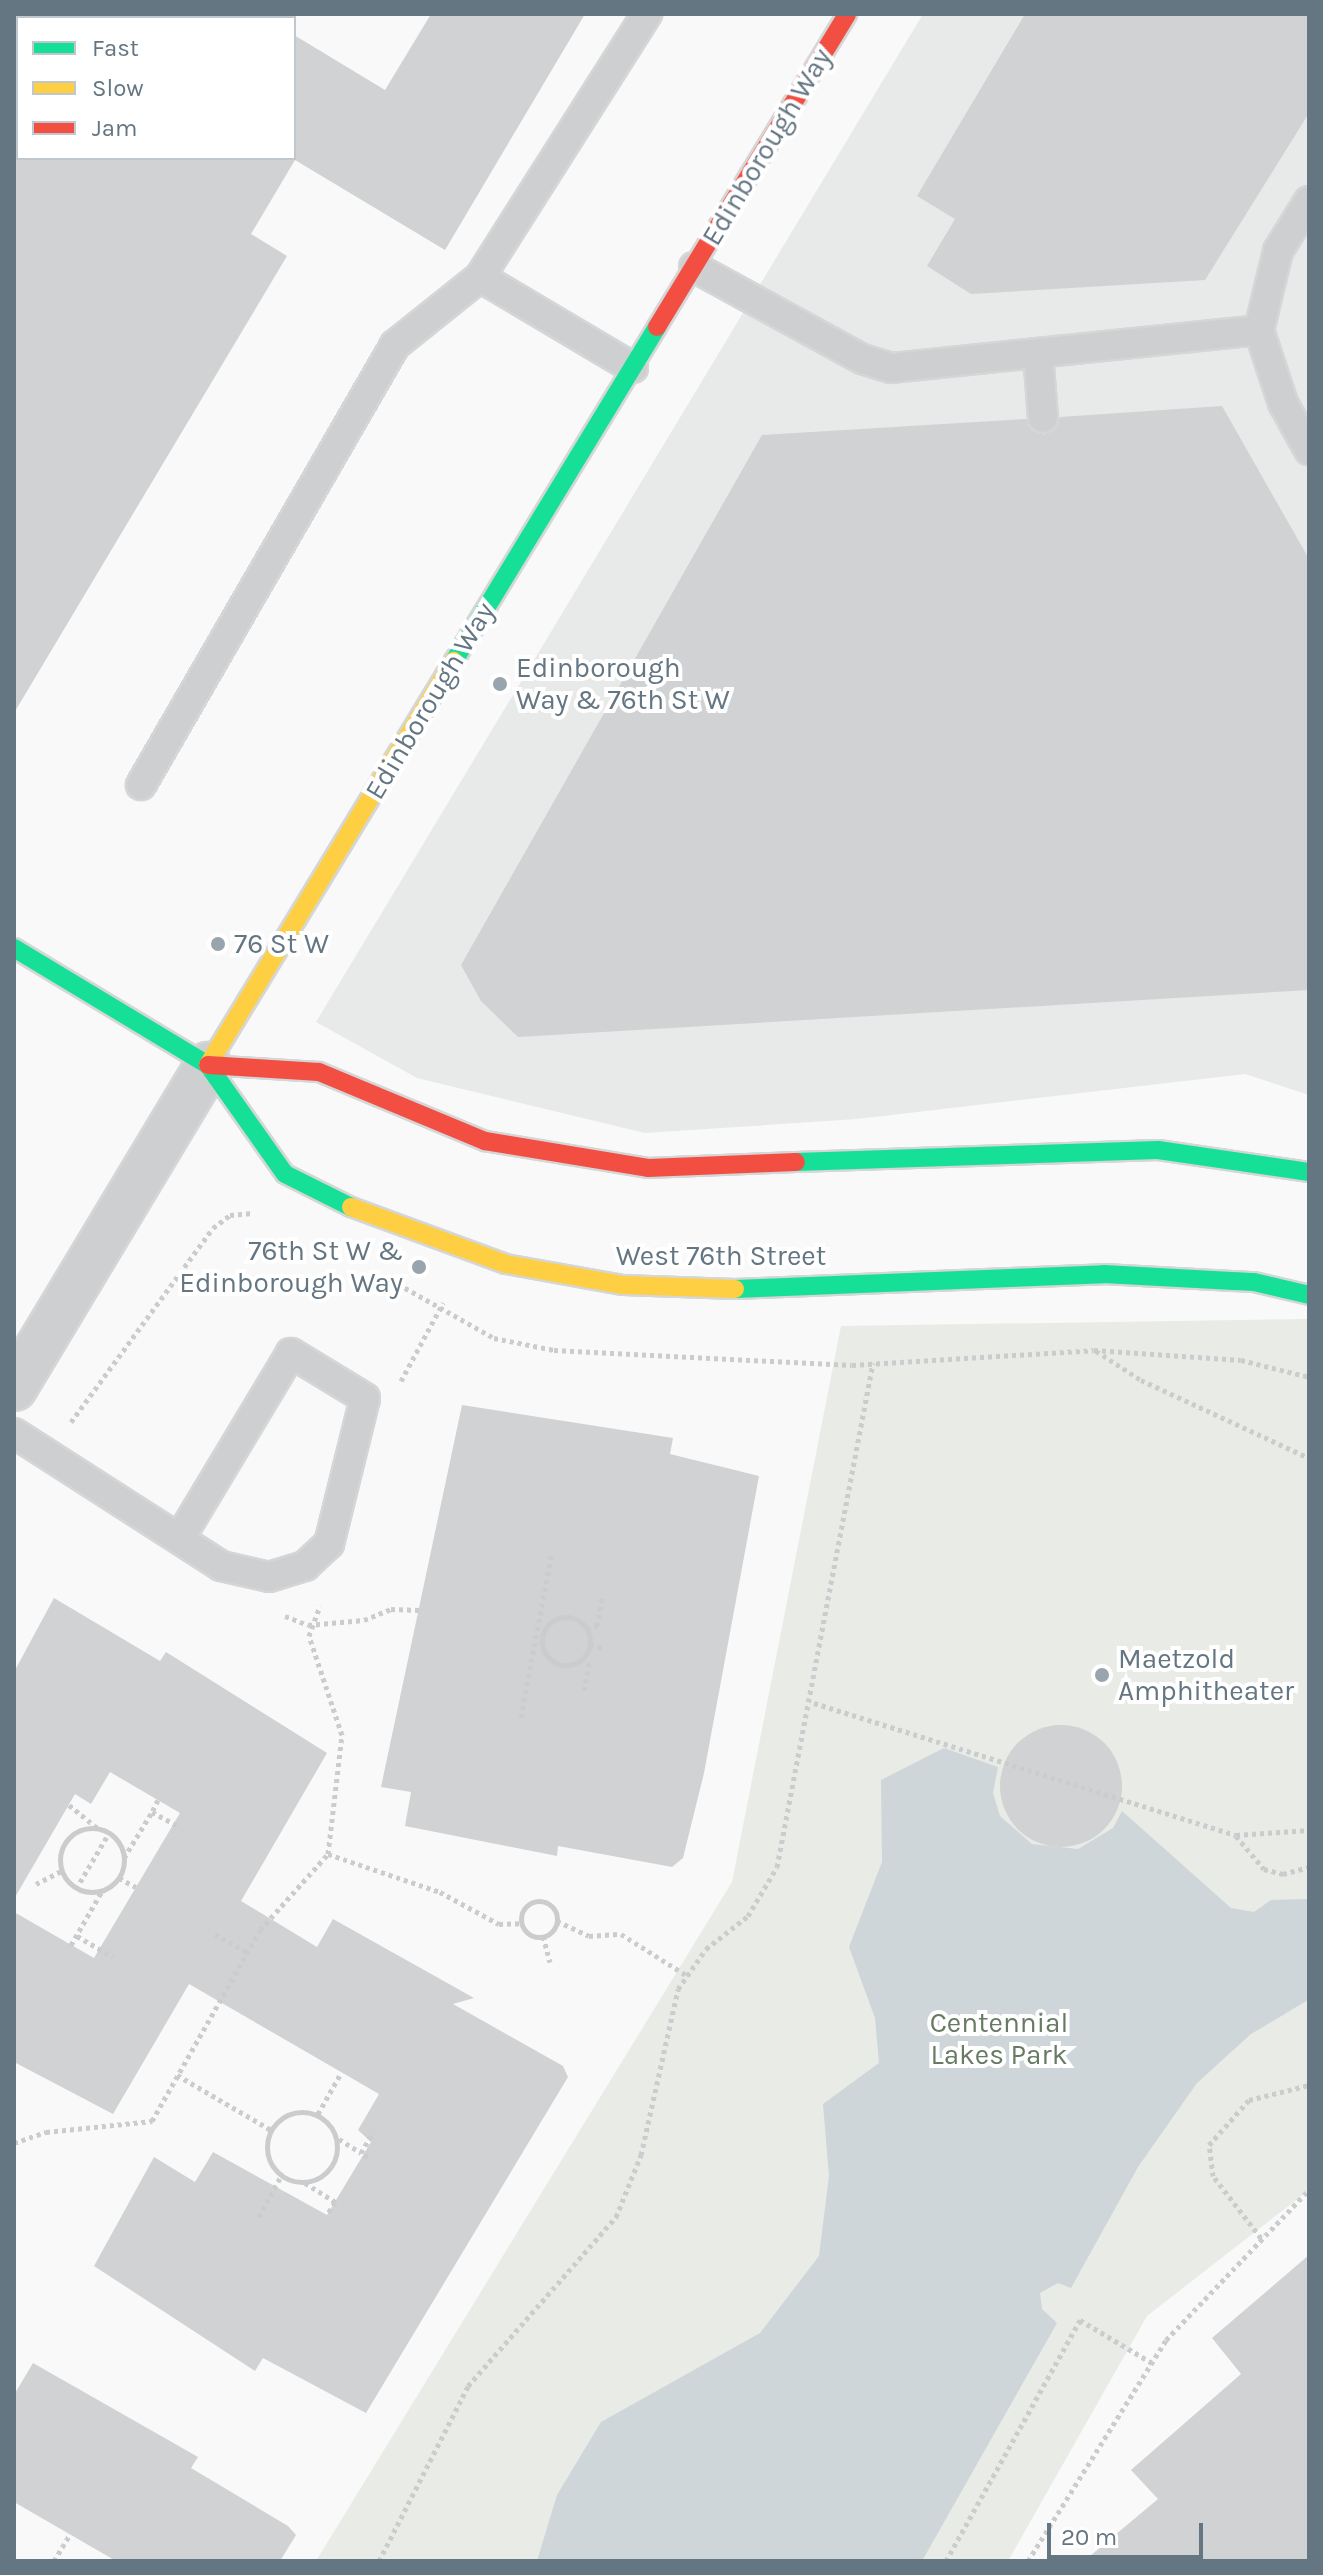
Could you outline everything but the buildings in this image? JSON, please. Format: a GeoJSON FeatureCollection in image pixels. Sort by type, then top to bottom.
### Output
{"type":"FeatureCollection","features":[{"type":"Feature","properties":{"kind":"street","name":"Edinborough Way"},"geometry":{"type":"LineString","coordinates":[[14,1388],[847,14]]}},
{"type":"Feature","properties":{"kind":"street","name":"West 76th Street"},"geometry":{"type":"LineString","coordinates":[[14,948],[208,1065],[285,1174],[411,1233],[568,1279],[748,1290],[1142,1275],[1254,1282],[1309,1295]]}},
{"type":"Feature","properties":{"kind":"street","name":"West 76th Street"},"geometry":{"type":"LineString","coordinates":[[208,1065],[319,1072],[485,1141],[648,1168],[1103,1149],[1158,1150],[1309,1172]]}},
{"type":"Feature","properties":{"kind":"lane"},"geometry":{"type":"LineString","coordinates":[[141,785],[395,345],[480,277],[647,14]]}},
{"type":"Feature","properties":{"kind":"lane"},"geometry":{"type":"LineString","coordinates":[[1309,201],[1278,251],[1259,330],[1283,403],[1309,450]]}},
{"type":"Feature","properties":{"kind":"lane"},"geometry":{"type":"LineString","coordinates":[[694,267],[862,359],[892,368],[1259,330]]}},
{"type":"Feature","properties":{"kind":"lane"},"geometry":{"type":"LineString","coordinates":[[480,277],[633,368]]}},
{"type":"Feature","properties":{"kind":"lane"},"geometry":{"type":"LineString","coordinates":[[1038,353],[1043,418]]}},
{"type":"Feature","properties":{"kind":"lane"},"geometry":{"type":"LineString","coordinates":[[14,1433],[244,1577],[292,1574],[319,1557],[335,1528],[365,1398],[291,1353],[181,1536]]}},
{"type":"Feature","properties":{"kind":"path"},"geometry":{"type":"LineString","coordinates":[[46,1453],[165,1304],[221,1219],[240,1212],[263,1219]]}},
{"type":"Feature","properties":{"kind":"path"},"geometry":{"type":"LineString","coordinates":[[378,1274],[443,1303],[481,1332],[531,1347],[873,1363],[1094,1350],[1241,1360],[1309,1377]]}},
{"type":"Feature","properties":{"kind":"path"},"geometry":{"type":"LineString","coordinates":[[398,1386],[443,1303]]}},
{"type":"Feature","properties":{"kind":"path"},"geometry":{"type":"LineString","coordinates":[[1094,1350],[1141,1380],[1309,1458]]}},
{"type":"Feature","properties":{"kind":"path"},"geometry":{"type":"LineString","coordinates":[[379,2561],[468,2386],[616,2217],[637,2169],[686,1975],[739,1926],[773,1878],[814,1703],[841,1518],[873,1363]]}},
{"type":"Feature","properties":{"kind":"path"},"geometry":{"type":"LineString","coordinates":[[521,1717],[552,1552]]}},
{"type":"Feature","properties":{"kind":"path"},"geometry":{"type":"LineString","coordinates":[[14,2143],[46,2132],[152,2121],[270,1915],[328,1854],[342,1735],[309,1636],[326,1594]]}},
{"type":"Feature","properties":{"kind":"path"},"geometry":{"type":"LineString","coordinates":[[587,1630],[597,1626],[602,1598]]}},
{"type":"Feature","properties":{"kind":"path"},"geometry":{"type":"LineString","coordinates":[[527,1632],[539,1634],[563,1617],[587,1630]]}},
{"type":"Feature","properties":{"kind":"path"},"geometry":{"type":"LineString","coordinates":[[539,1634],[551,1660],[564,1665],[582,1658],[590,1645],[587,1630]]}},
{"type":"Feature","properties":{"kind":"path"},"geometry":{"type":"LineString","coordinates":[[590,1645],[603,1648]]}},
{"type":"Feature","properties":{"kind":"path"},"geometry":{"type":"LineString","coordinates":[[582,1658],[589,1663],[584,1692]]}},
{"type":"Feature","properties":{"kind":"path"},"geometry":{"type":"LineString","coordinates":[[814,1703],[1236,1835],[1309,1830]]}},
{"type":"Feature","properties":{"kind":"path"},"geometry":{"type":"LineString","coordinates":[[71,1945],[102,1891],[119,1878],[124,1858],[158,1800]]}},
{"type":"Feature","properties":{"kind":"path"},"geometry":{"type":"LineString","coordinates":[[69,1805],[109,1833],[124,1858]]}},
{"type":"Feature","properties":{"kind":"path"},"geometry":{"type":"LineString","coordinates":[[152,1812],[180,1827]]}},
{"type":"Feature","properties":{"kind":"path"},"geometry":{"type":"LineString","coordinates":[[98,1828],[64,1843],[61,1871],[76,1889],[102,1891]]}},
{"type":"Feature","properties":{"kind":"path"},"geometry":{"type":"LineString","coordinates":[[76,1889],[109,1833]]}},
{"type":"Feature","properties":{"kind":"path"},"geometry":{"type":"LineString","coordinates":[[1236,1835],[1264,1869],[1309,1867]]}},
{"type":"Feature","properties":{"kind":"path"},"geometry":{"type":"LineString","coordinates":[[328,1854],[440,1892],[499,1924],[522,1923],[543,1936],[550,1962]]}},
{"type":"Feature","properties":{"kind":"path"},"geometry":{"type":"LineString","coordinates":[[36,1884],[61,1871]]}},
{"type":"Feature","properties":{"kind":"path"},"geometry":{"type":"LineString","coordinates":[[119,1878],[136,1887]]}},
{"type":"Feature","properties":{"kind":"path"},"geometry":{"type":"LineString","coordinates":[[522,1923],[526,1907],[541,1901],[557,1921],[589,1936],[621,1934],[686,1975]]}},
{"type":"Feature","properties":{"kind":"path"},"geometry":{"type":"LineString","coordinates":[[543,1936],[557,1921]]}},
{"type":"Feature","properties":{"kind":"path"},"geometry":{"type":"LineString","coordinates":[[215,1934],[248,1953]]}},
{"type":"Feature","properties":{"kind":"path"},"geometry":{"type":"LineString","coordinates":[[77,1936],[113,1957]]}},
{"type":"Feature","properties":{"kind":"path"},"geometry":{"type":"LineString","coordinates":[[318,2114],[341,2073]]}},
{"type":"Feature","properties":{"kind":"path"},"geometry":{"type":"LineString","coordinates":[[177,2075],[273,2131]]}},
{"type":"Feature","properties":{"kind":"path"},"geometry":{"type":"LineString","coordinates":[[1261,2238],[1213,2176],[1209,2145],[1249,2100],[1309,2085]]}},
{"type":"Feature","properties":{"kind":"path"},"geometry":{"type":"LineString","coordinates":[[280,2178],[267,2150],[273,2131],[293,2113],[318,2114],[339,2139],[368,2157]]}},
{"type":"Feature","properties":{"kind":"path"},"geometry":{"type":"LineString","coordinates":[[361,2153],[373,2132]]}},
{"type":"Feature","properties":{"kind":"path"},"geometry":{"type":"LineString","coordinates":[[305,2183],[328,2166],[339,2139]]}},
{"type":"Feature","properties":{"kind":"path"},"geometry":{"type":"LineString","coordinates":[[280,2178],[305,2183],[335,2202],[327,2215]]}},
{"type":"Feature","properties":{"kind":"path"},"geometry":{"type":"LineString","coordinates":[[259,2217],[280,2178]]}},
{"type":"Feature","properties":{"kind":"path"},"geometry":{"type":"LineString","coordinates":[[1028,2561],[1152,2363],[1261,2238],[1309,2190]]}},
{"type":"Feature","properties":{"kind":"path"},"geometry":{"type":"LineString","coordinates":[[946,2561],[1080,2320],[1152,2363]]}},
{"type":"Feature","properties":{"kind":"path"},"geometry":{"type":"LineString","coordinates":[[54,2561],[70,2534]]}},
{"type":"Feature","properties":{"kind":"shaded area"},"geometry":{"type":"Polygon","coordinates":[[[923,14],[1309,14],[1309,1095],[1245,1074],[857,1119],[645,1133],[417,1078],[316,1022],[923,14]]]}},
{"type":"Feature","properties":{"kind":"shaded area"},"geometry":{"type":"Polygon","coordinates":[[[944,1748],[998,1767],[993,1793],[1000,1816],[1032,1844],[1078,1849],[1113,1828],[1122,1811],[1231,1908],[1254,1912],[1271,1900],[1309,1899],[1308,2000],[1251,2034],[1197,2083],[1138,2167],[1071,2288],[1058,2283],[1040,2293],[1042,2309],[1057,2323],[922,2561],[537,2561],[557,2495],[601,2422],[760,2333],[819,2256],[829,2176],[823,2104],[879,2063],[875,2018],[849,1947],[882,1862],[881,1780],[944,1748]]]}},
{"type":"Feature","properties":{"kind":"green space","name":"Centennial Lakes Park"},"geometry":{"type":"Polygon","coordinates":[[[1309,1319],[1309,2190],[1147,2316],[1008,2561],[316,2561],[732,1882],[841,1326],[1309,1319]]]}},
{"type":"Feature","properties":{"kind":"traffic: fast"},"geometry":{"type":"LineString","coordinates":[[454,661],[657,327]]}},
{"type":"Feature","properties":{"kind":"traffic: fast"},"geometry":{"type":"LineString","coordinates":[[14,948],[208,1065],[285,1174],[351,1207]]}},
{"type":"Feature","properties":{"kind":"traffic: fast"},"geometry":{"type":"LineString","coordinates":[[796,1162],[1158,1150],[1309,1172]]}},
{"type":"Feature","properties":{"kind":"traffic: fast"},"geometry":{"type":"LineString","coordinates":[[735,1289],[1104,1274],[1254,1282],[1309,1295]]}},
{"type":"Feature","properties":{"kind":"traffic: slow"},"geometry":{"type":"LineString","coordinates":[[208,1065],[454,661]]}},
{"type":"Feature","properties":{"kind":"traffic: slow"},"geometry":{"type":"LineString","coordinates":[[351,1207],[506,1264],[623,1285],[735,1289]]}},
{"type":"Feature","properties":{"kind":"traffic: jam"},"geometry":{"type":"LineString","coordinates":[[657,327],[847,14]]}},
{"type":"Feature","properties":{"kind":"traffic: jam"},"geometry":{"type":"LineString","coordinates":[[208,1065],[319,1072],[485,1141],[648,1168],[796,1162]]}},
{"type":"Feature","properties":{"kind":"place","name":"Edinborough Way & 76th St W"},"geometry":{"type":"Point","coordinates":[500,684]}},
{"type":"Feature","properties":{"kind":"place","name":"76 St W"},"geometry":{"type":"Point","coordinates":[218,944]}},
{"type":"Feature","properties":{"kind":"place","name":"76th St W & Edinborough Way"},"geometry":{"type":"Point","coordinates":[419,1267]}},
{"type":"Feature","properties":{"kind":"place","name":"Maetzold Amphitheater"},"geometry":{"type":"Point","coordinates":[1102,1675]}}]}
